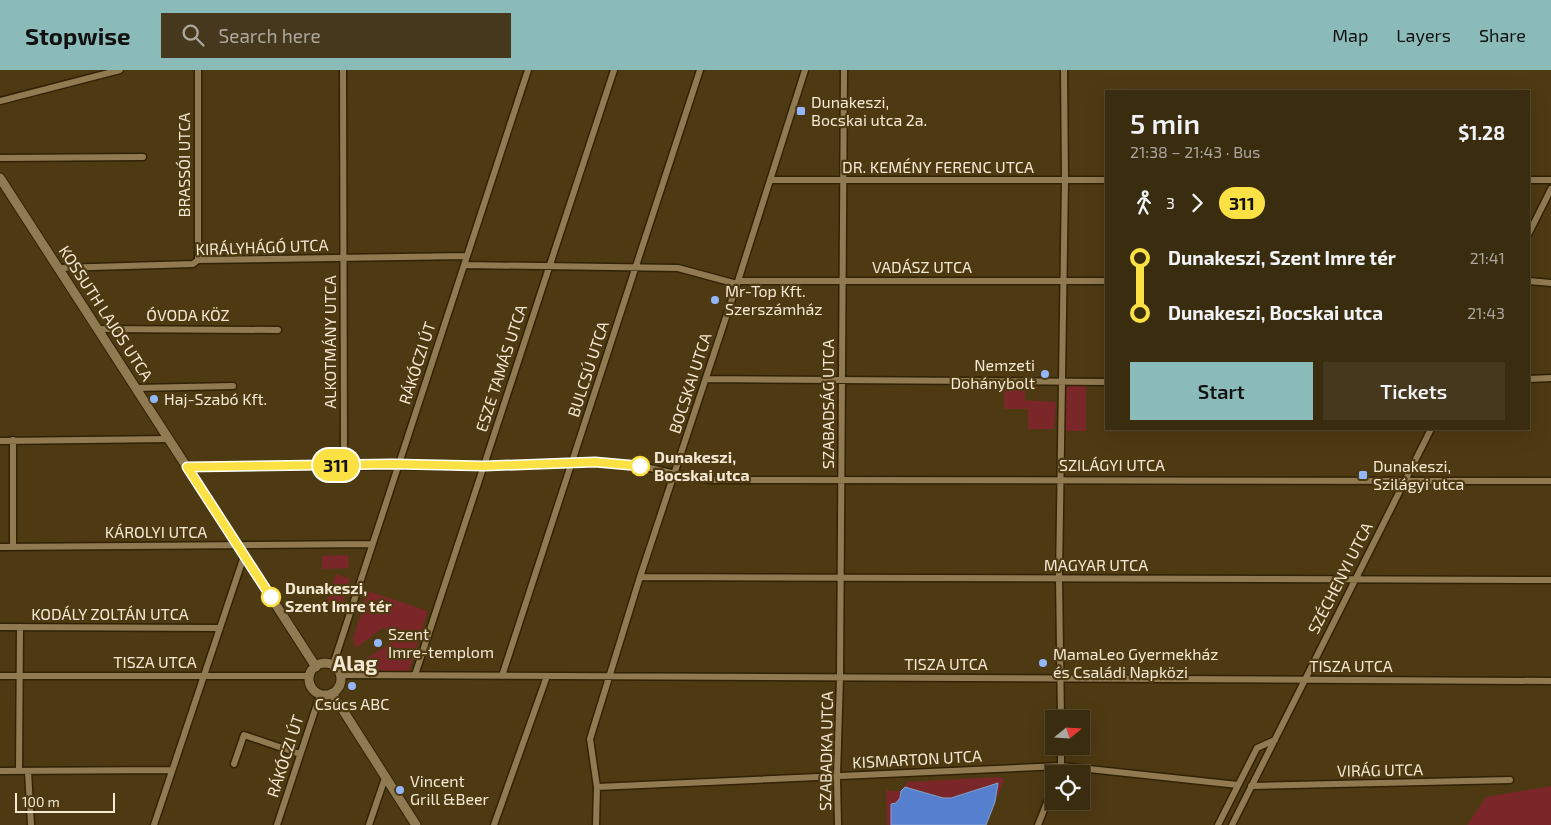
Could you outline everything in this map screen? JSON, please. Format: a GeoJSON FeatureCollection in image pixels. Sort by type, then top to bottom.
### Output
{"type":"FeatureCollection","features":[{"type":"Feature","properties":{"kind":"street"},"geometry":{"type":"LineString","coordinates":[[0,100],[120,70]]}},
{"type":"Feature","properties":{"kind":"street","name":"BRASSÓI UTCA"},"geometry":{"type":"LineString","coordinates":[[198,70],[198,260]]}},
{"type":"Feature","properties":{"kind":"street","name":"ALKOTMÁNY UTCA"},"geometry":{"type":"LineString","coordinates":[[343,70],[344,465]]}},
{"type":"Feature","properties":{"kind":"street","name":"RÁKÓCZI ÚT"},"geometry":{"type":"LineString","coordinates":[[333,666],[528,70]]}},
{"type":"Feature","properties":{"kind":"street","name":"ESZE TAMÁS UTCA"},"geometry":{"type":"LineString","coordinates":[[415,675],[614,70]]}},
{"type":"Feature","properties":{"kind":"street","name":"BULCSÚ UTCA"},"geometry":{"type":"LineString","coordinates":[[502,676],[700,70]]}},
{"type":"Feature","properties":{"kind":"street","name":"BOCSKAI UTCA"},"geometry":{"type":"LineString","coordinates":[[596,825],[597,787],[590,739],[640,577],[738,283],[805,70]]}},
{"type":"Feature","properties":{"kind":"street","name":"SZABADSÁG UTCA"},"geometry":{"type":"LineString","coordinates":[[840,677],[844,70]]}},
{"type":"Feature","properties":{"kind":"street"},"geometry":{"type":"LineString","coordinates":[[1061,710],[1059,578],[1065,180],[1064,70]]}},
{"type":"Feature","properties":{"kind":"street"},"geometry":{"type":"LineString","coordinates":[[0,158],[143,157]]}},
{"type":"Feature","properties":{"kind":"street","name":"KOSSUTH LAJOS UTCA"},"geometry":{"type":"LineString","coordinates":[[1,180],[316,667]]}},
{"type":"Feature","properties":{"kind":"street","name":"DR. KEMÉNY FERENC UTCA"},"geometry":{"type":"LineString","coordinates":[[771,180],[1105,180]]}},
{"type":"Feature","properties":{"kind":"street"},"geometry":{"type":"LineString","coordinates":[[1530,180],[1551,180]]}},
{"type":"Feature","properties":{"kind":"street"},"geometry":{"type":"LineString","coordinates":[[1530,231],[1551,189]]}},
{"type":"Feature","properties":{"kind":"street","name":"KIRÁLYHÁGÓ UTCA"},"geometry":{"type":"LineString","coordinates":[[59,268],[193,264],[198,260],[467,256]]}},
{"type":"Feature","properties":{"kind":"street"},"geometry":{"type":"LineString","coordinates":[[464,265],[678,268],[738,283]]}},
{"type":"Feature","properties":{"kind":"street","name":"VADÁSZ UTCA"},"geometry":{"type":"LineString","coordinates":[[738,283],[1105,280]]}},
{"type":"Feature","properties":{"kind":"street"},"geometry":{"type":"LineString","coordinates":[[1530,282],[1551,283]]}},
{"type":"Feature","properties":{"kind":"street","name":"ÓVODA KÖZ"},"geometry":{"type":"LineString","coordinates":[[98,328],[278,330]]}},
{"type":"Feature","properties":{"kind":"street"},"geometry":{"type":"LineString","coordinates":[[706,378],[1105,382]]}},
{"type":"Feature","properties":{"kind":"street"},"geometry":{"type":"LineString","coordinates":[[1530,378],[1551,378]]}},
{"type":"Feature","properties":{"kind":"street"},"geometry":{"type":"LineString","coordinates":[[136,388],[233,386]]}},
{"type":"Feature","properties":{"kind":"street","name":"SZÉCHENYI UTCA"},"geometry":{"type":"LineString","coordinates":[[1232,825],[1430,430]]}},
{"type":"Feature","properties":{"kind":"street"},"geometry":{"type":"LineString","coordinates":[[0,441],[169,439]]}},
{"type":"Feature","properties":{"kind":"street"},"geometry":{"type":"LineString","coordinates":[[12,440],[14,546]]}},
{"type":"Feature","properties":{"kind":"street","name":"SZILÁGYI UTCA"},"geometry":{"type":"LineString","coordinates":[[187,467],[399,464],[484,466],[572,462],[628,464],[674,475],[710,480],[842,478],[1551,481]]}},
{"type":"Feature","properties":{"kind":"street","name":"KÁROLYI UTCA"},"geometry":{"type":"LineString","coordinates":[[0,547],[372,544]]}},
{"type":"Feature","properties":{"kind":"street"},"geometry":{"type":"LineString","coordinates":[[154,825],[244,556]]}},
{"type":"Feature","properties":{"kind":"street","name":"MAGYAR UTCA"},"geometry":{"type":"LineString","coordinates":[[640,577],[1551,580]]}},
{"type":"Feature","properties":{"kind":"street","name":"KODÁLY ZOLTÁN UTCA"},"geometry":{"type":"LineString","coordinates":[[0,627],[220,628]]}},
{"type":"Feature","properties":{"kind":"street"},"geometry":{"type":"LineString","coordinates":[[19,771],[20,627]]}},
{"type":"Feature","properties":{"kind":"street"},"geometry":{"type":"LineString","coordinates":[[324,664],[333,666],[340,675],[338,688],[332,693],[320,694],[311,686],[310,676],[316,667],[324,664]]}},
{"type":"Feature","properties":{"kind":"street","name":"TISZA UTCA"},"geometry":{"type":"LineString","coordinates":[[340,675],[1551,681]]}},
{"type":"Feature","properties":{"kind":"street","name":"TISZA UTCA"},"geometry":{"type":"LineString","coordinates":[[0,676],[310,676]]}},
{"type":"Feature","properties":{"kind":"street"},"geometry":{"type":"LineString","coordinates":[[494,825],[546,676]]}},
{"type":"Feature","properties":{"kind":"street","name":"SZABADKA UTCA"},"geometry":{"type":"LineString","coordinates":[[838,825],[837,777],[840,677]]}},
{"type":"Feature","properties":{"kind":"street"},"geometry":{"type":"LineString","coordinates":[[332,693],[416,825]]}},
{"type":"Feature","properties":{"kind":"street","name":"RÁKÓCZI ÚT"},"geometry":{"type":"LineString","coordinates":[[277,825],[320,694]]}},
{"type":"Feature","properties":{"kind":"street"},"geometry":{"type":"LineString","coordinates":[[234,764],[244,735],[300,754]]}},
{"type":"Feature","properties":{"kind":"street","name":"SZÉCHENYI UTCA"},"geometry":{"type":"LineString","coordinates":[[1218,825],[1258,748],[1274,740]]}},
{"type":"Feature","properties":{"kind":"street","name":"KISMARTON UTCA"},"geometry":{"type":"LineString","coordinates":[[597,787],[1045,767]]}},
{"type":"Feature","properties":{"kind":"street","name":"KISMARTON UTCA"},"geometry":{"type":"LineString","coordinates":[[1090,769],[1238,785]]}},
{"type":"Feature","properties":{"kind":"street"},"geometry":{"type":"LineString","coordinates":[[0,771],[172,770]]}},
{"type":"Feature","properties":{"kind":"street"},"geometry":{"type":"LineString","coordinates":[[28,771],[30,825]]}},
{"type":"Feature","properties":{"kind":"street"},"geometry":{"type":"LineString","coordinates":[[369,825],[385,778]]}},
{"type":"Feature","properties":{"kind":"street","name":"VIRÁG UTCA"},"geometry":{"type":"LineString","coordinates":[[1251,786],[1510,780]]}},
{"type":"Feature","properties":{"kind":"street"},"geometry":{"type":"LineString","coordinates":[[1038,825],[1045,808]]}},
{"type":"Feature","properties":{"kind":"shaded area"},"geometry":{"type":"Polygon","coordinates":[[[1069,385],[1086,385],[1086,431],[1064,431],[1064,390],[1069,385]]]}},
{"type":"Feature","properties":{"kind":"shaded area"},"geometry":{"type":"Polygon","coordinates":[[[1004,387],[1025,387],[1025,400],[1056,402],[1054,429],[1028,429],[1028,409],[1004,409],[1004,387]]]}},
{"type":"Feature","properties":{"kind":"shaded area"},"geometry":{"type":"Polygon","coordinates":[[[348,555],[349,568],[322,569],[322,556],[348,555]]]}},
{"type":"Feature","properties":{"kind":"shaded area"},"geometry":{"type":"Polygon","coordinates":[[[336,574],[350,579],[341,606],[327,601],[336,574]]]}},
{"type":"Feature","properties":{"kind":"shaded area"},"geometry":{"type":"Polygon","coordinates":[[[368,591],[428,611],[409,671],[371,671],[364,660],[394,641],[384,627],[356,648],[353,639],[368,591]]]}},
{"type":"Feature","properties":{"kind":"shaded area"},"geometry":{"type":"Polygon","coordinates":[[[1001,777],[1004,780],[997,799],[998,783],[951,798],[943,798],[905,787],[907,782],[1001,777]]]}},
{"type":"Feature","properties":{"kind":"shaded area"},"geometry":{"type":"Polygon","coordinates":[[[1551,786],[1551,825],[1467,825],[1486,797],[1551,786]]]}},
{"type":"Feature","properties":{"kind":"shaded area"},"geometry":{"type":"Polygon","coordinates":[[[886,788],[889,791],[901,791],[899,800],[891,804],[891,825],[887,825],[886,788]]]}},
{"type":"Feature","properties":{"kind":"water"},"geometry":{"type":"Polygon","coordinates":[[[998,783],[995,802],[986,825],[891,825],[891,804],[896,803],[900,798],[901,791],[905,787],[943,798],[951,798],[998,783]]]}},
{"type":"Feature","properties":{"kind":"bus line","name":"311"},"geometry":{"type":"LineString","coordinates":[[271,597],[187,467],[393,464],[484,466],[572,462],[640,466]]}},
{"type":"Feature","properties":{"kind":"place","name":"Dunakeszi, Bocskai utca 2a."},"geometry":{"type":"Point","coordinates":[801,111]}},
{"type":"Feature","properties":{"kind":"place","name":"Mr-Top Kft. Szerszámház"},"geometry":{"type":"Point","coordinates":[715,300]}},
{"type":"Feature","properties":{"kind":"place","name":"Nemzeti Dohánybolt"},"geometry":{"type":"Point","coordinates":[1045,374]}},
{"type":"Feature","properties":{"kind":"place","name":"Haj-Szabó Kft."},"geometry":{"type":"Point","coordinates":[154,399]}},
{"type":"Feature","properties":{"kind":"place","name":"Dunakeszi, Bocskai utca"},"geometry":{"type":"Point","coordinates":[640,466]}},
{"type":"Feature","properties":{"kind":"place","name":"Dunakeszi, Szilágyi utca"},"geometry":{"type":"Point","coordinates":[1363,475]}},
{"type":"Feature","properties":{"kind":"place","name":"Dunakeszi, Szent Imre tér"},"geometry":{"type":"Point","coordinates":[271,597]}},
{"type":"Feature","properties":{"kind":"place","name":"Szent Imre-templom"},"geometry":{"type":"Point","coordinates":[378,643]}},
{"type":"Feature","properties":{"kind":"place","name":"MamaLeo Gyermekház és Családi Napközi"},"geometry":{"type":"Point","coordinates":[1043,663]}},
{"type":"Feature","properties":{"kind":"place","name":"Csúcs ABC"},"geometry":{"type":"Point","coordinates":[352,686]}},
{"type":"Feature","properties":{"kind":"place","name":"Vincent Grill &Beer"},"geometry":{"type":"Point","coordinates":[400,790]}},
{"type":"Feature","properties":{"kind":"district","name":"Alag"},"geometry":{"type":"Point","coordinates":[355,664]}}]}
